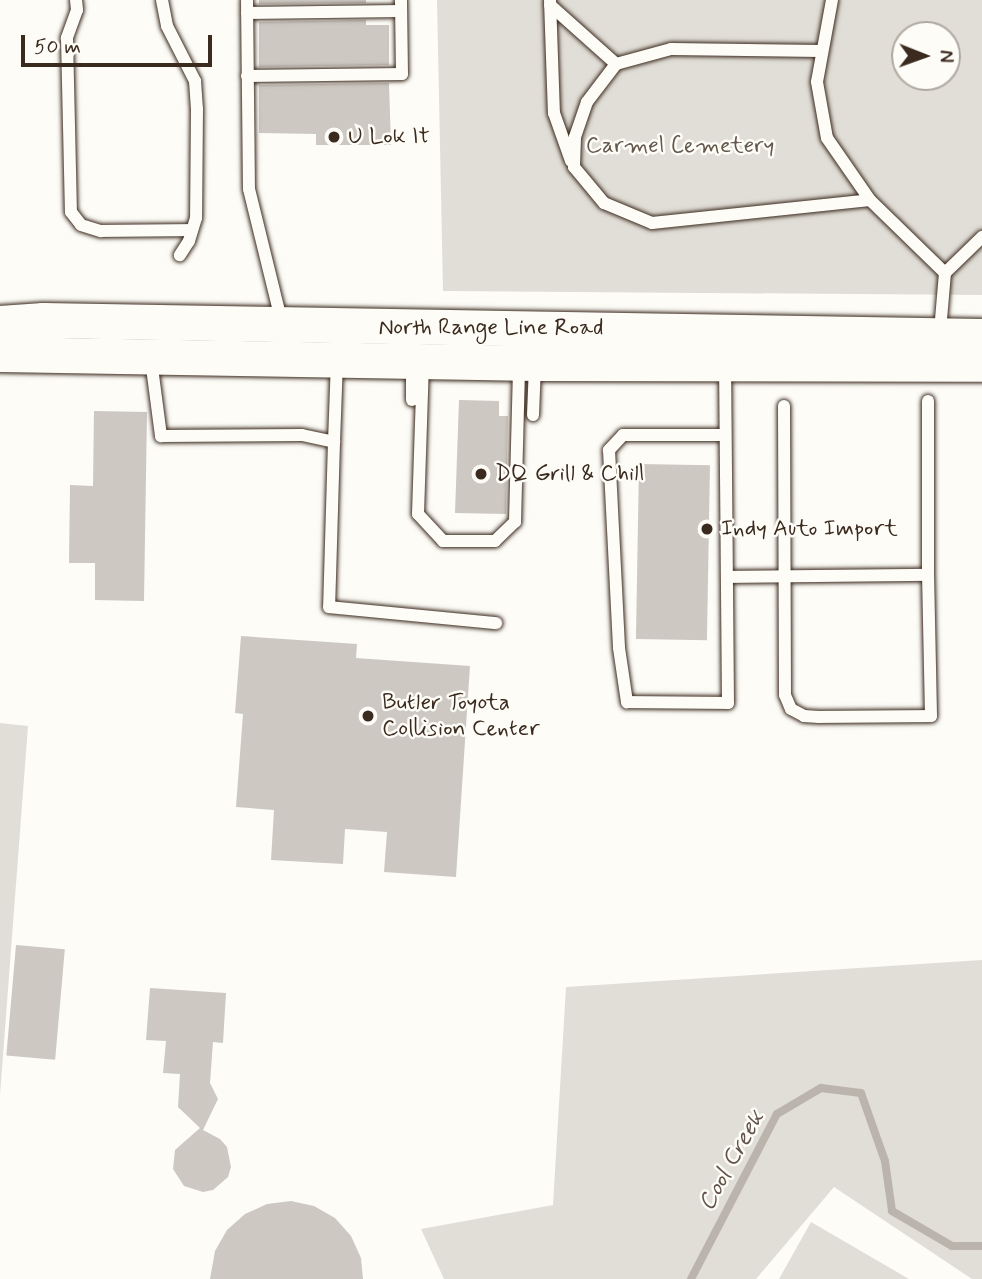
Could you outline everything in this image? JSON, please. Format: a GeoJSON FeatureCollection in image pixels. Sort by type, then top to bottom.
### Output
{"type":"FeatureCollection","features":[{"type":"Feature","properties":{"kind":"main road","name":"North Range Line Road"},"geometry":{"type":"LineString","coordinates":[[0,323],[43,320],[283,341],[337,343],[725,347],[982,364]]}},
{"type":"Feature","properties":{"kind":"main road","name":"North Range Line Road"},"geometry":{"type":"LineString","coordinates":[[418,344],[527,363],[725,347],[939,335],[982,336]]}},
{"type":"Feature","properties":{"kind":"main road","name":"North Range Line Road"},"geometry":{"type":"LineString","coordinates":[[0,354],[151,356],[283,341]]}},
{"type":"Feature","properties":{"kind":"lane"},"geometry":{"type":"LineString","coordinates":[[76,0],[77,10],[67,38],[71,212],[81,225],[101,231],[192,230]]}},
{"type":"Feature","properties":{"kind":"lane"},"geometry":{"type":"LineString","coordinates":[[162,0],[167,26],[195,81],[197,218],[180,255]]}},
{"type":"Feature","properties":{"kind":"lane"},"geometry":{"type":"LineString","coordinates":[[832,0],[817,82],[827,138],[870,200],[945,273]]}},
{"type":"Feature","properties":{"kind":"lane"},"geometry":{"type":"LineString","coordinates":[[550,2],[616,64]]}},
{"type":"Feature","properties":{"kind":"lane"},"geometry":{"type":"LineString","coordinates":[[550,2],[554,113],[574,167],[604,203],[652,223],[870,200]]}},
{"type":"Feature","properties":{"kind":"lane"},"geometry":{"type":"LineString","coordinates":[[247,76],[402,74],[401,5],[247,6],[247,76],[249,189],[283,341]]}},
{"type":"Feature","properties":{"kind":"lane"},"geometry":{"type":"LineString","coordinates":[[574,167],[575,137],[587,102],[616,64],[671,49],[821,51]]}},
{"type":"Feature","properties":{"kind":"lane"},"geometry":{"type":"LineString","coordinates":[[939,335],[945,273],[982,237]]}},
{"type":"Feature","properties":{"kind":"lane"},"geometry":{"type":"LineString","coordinates":[[337,343],[329,607],[496,623]]}},
{"type":"Feature","properties":{"kind":"lane"},"geometry":{"type":"LineString","coordinates":[[418,344],[418,514],[443,541],[495,541],[515,522],[527,363]]}},
{"type":"Feature","properties":{"kind":"lane"},"geometry":{"type":"LineString","coordinates":[[412,400],[418,344]]}},
{"type":"Feature","properties":{"kind":"lane"},"geometry":{"type":"LineString","coordinates":[[724,435],[622,435],[609,450],[619,648],[627,702],[728,703],[725,347]]}},
{"type":"Feature","properties":{"kind":"lane"},"geometry":{"type":"LineString","coordinates":[[151,356],[160,436],[302,435],[334,442]]}},
{"type":"Feature","properties":{"kind":"lane"},"geometry":{"type":"LineString","coordinates":[[527,363],[533,415]]}},
{"type":"Feature","properties":{"kind":"lane"},"geometry":{"type":"LineString","coordinates":[[783,406],[785,695],[791,709],[804,716],[820,717],[930,716],[928,401]]}},
{"type":"Feature","properties":{"kind":"lane"},"geometry":{"type":"LineString","coordinates":[[727,576],[928,575]]}},
{"type":"Feature","properties":{"kind":"green space","name":"Carmel Cemetery"},"geometry":{"type":"Polygon","coordinates":[[[437,0],[982,0],[982,295],[443,291],[437,0]]]}},
{"type":"Feature","properties":{"kind":"green space"},"geometry":{"type":"Polygon","coordinates":[[[0,723],[28,726],[0,1095],[0,723]]]}},
{"type":"Feature","properties":{"kind":"green space"},"geometry":{"type":"Polygon","coordinates":[[[982,960],[982,1279],[972,1279],[834,1187],[756,1279],[444,1279],[421,1229],[553,1205],[566,987],[982,960]]]}},
{"type":"Feature","properties":{"kind":"green space"},"geometry":{"type":"Polygon","coordinates":[[[811,1222],[909,1279],[779,1279],[811,1222]]]}},
{"type":"Feature","properties":{"kind":"building"},"geometry":{"type":"Polygon","coordinates":[[[259,0],[366,0],[366,3],[259,4],[259,0]]]}},
{"type":"Feature","properties":{"kind":"building"},"geometry":{"type":"Polygon","coordinates":[[[366,20],[366,25],[389,25],[389,65],[259,67],[259,22],[366,20]]]}},
{"type":"Feature","properties":{"kind":"building"},"geometry":{"type":"Polygon","coordinates":[[[389,83],[391,145],[316,145],[316,134],[259,133],[259,85],[389,83]]]}},
{"type":"Feature","properties":{"kind":"building","name":"DQ Grill & Chill"},"geometry":{"type":"Polygon","coordinates":[[[459,400],[499,401],[499,416],[508,416],[506,514],[455,513],[459,400]]]}},
{"type":"Feature","properties":{"kind":"building"},"geometry":{"type":"Polygon","coordinates":[[[94,411],[147,412],[144,601],[95,600],[95,563],[69,563],[70,485],[93,486],[94,411]]]}},
{"type":"Feature","properties":{"kind":"building"},"geometry":{"type":"Polygon","coordinates":[[[639,464],[710,465],[707,640],[636,639],[639,464]]]}},
{"type":"Feature","properties":{"kind":"building"},"geometry":{"type":"Polygon","coordinates":[[[241,636],[357,644],[356,658],[470,666],[456,877],[384,872],[387,832],[345,829],[343,864],[271,860],[274,810],[236,807],[243,714],[235,713],[241,636]]]}},
{"type":"Feature","properties":{"kind":"building"},"geometry":{"type":"Polygon","coordinates":[[[16,945],[65,949],[55,1060],[6,1056],[16,945]]]}},
{"type":"Feature","properties":{"kind":"building"},"geometry":{"type":"Polygon","coordinates":[[[150,988],[226,993],[223,1043],[213,1042],[210,1083],[218,1099],[203,1130],[220,1139],[227,1147],[231,1167],[228,1177],[213,1190],[203,1192],[184,1186],[173,1169],[175,1150],[200,1128],[178,1107],[180,1074],[163,1073],[166,1041],[146,1040],[150,988]]]}},
{"type":"Feature","properties":{"kind":"building"},"geometry":{"type":"Polygon","coordinates":[[[291,1201],[314,1206],[335,1218],[351,1236],[361,1258],[363,1279],[210,1279],[215,1251],[227,1230],[245,1214],[267,1204],[291,1201]]]}},
{"type":"Feature","properties":{"kind":"waterway","name":"Cool Creek"},"geometry":{"type":"LineString","coordinates":[[691,1279],[777,1114],[821,1088],[861,1093],[885,1161],[892,1211],[952,1246],[982,1246]]}},
{"type":"Feature","properties":{"kind":"place","name":"U Lok It"},"geometry":{"type":"Point","coordinates":[334,137]}},
{"type":"Feature","properties":{"kind":"place","name":"DQ Grill & Chill"},"geometry":{"type":"Point","coordinates":[481,474]}},
{"type":"Feature","properties":{"kind":"place","name":"Indy Auto Import"},"geometry":{"type":"Point","coordinates":[707,529]}},
{"type":"Feature","properties":{"kind":"place","name":"Butler Toyota Collision Center"},"geometry":{"type":"Point","coordinates":[368,716]}}]}
